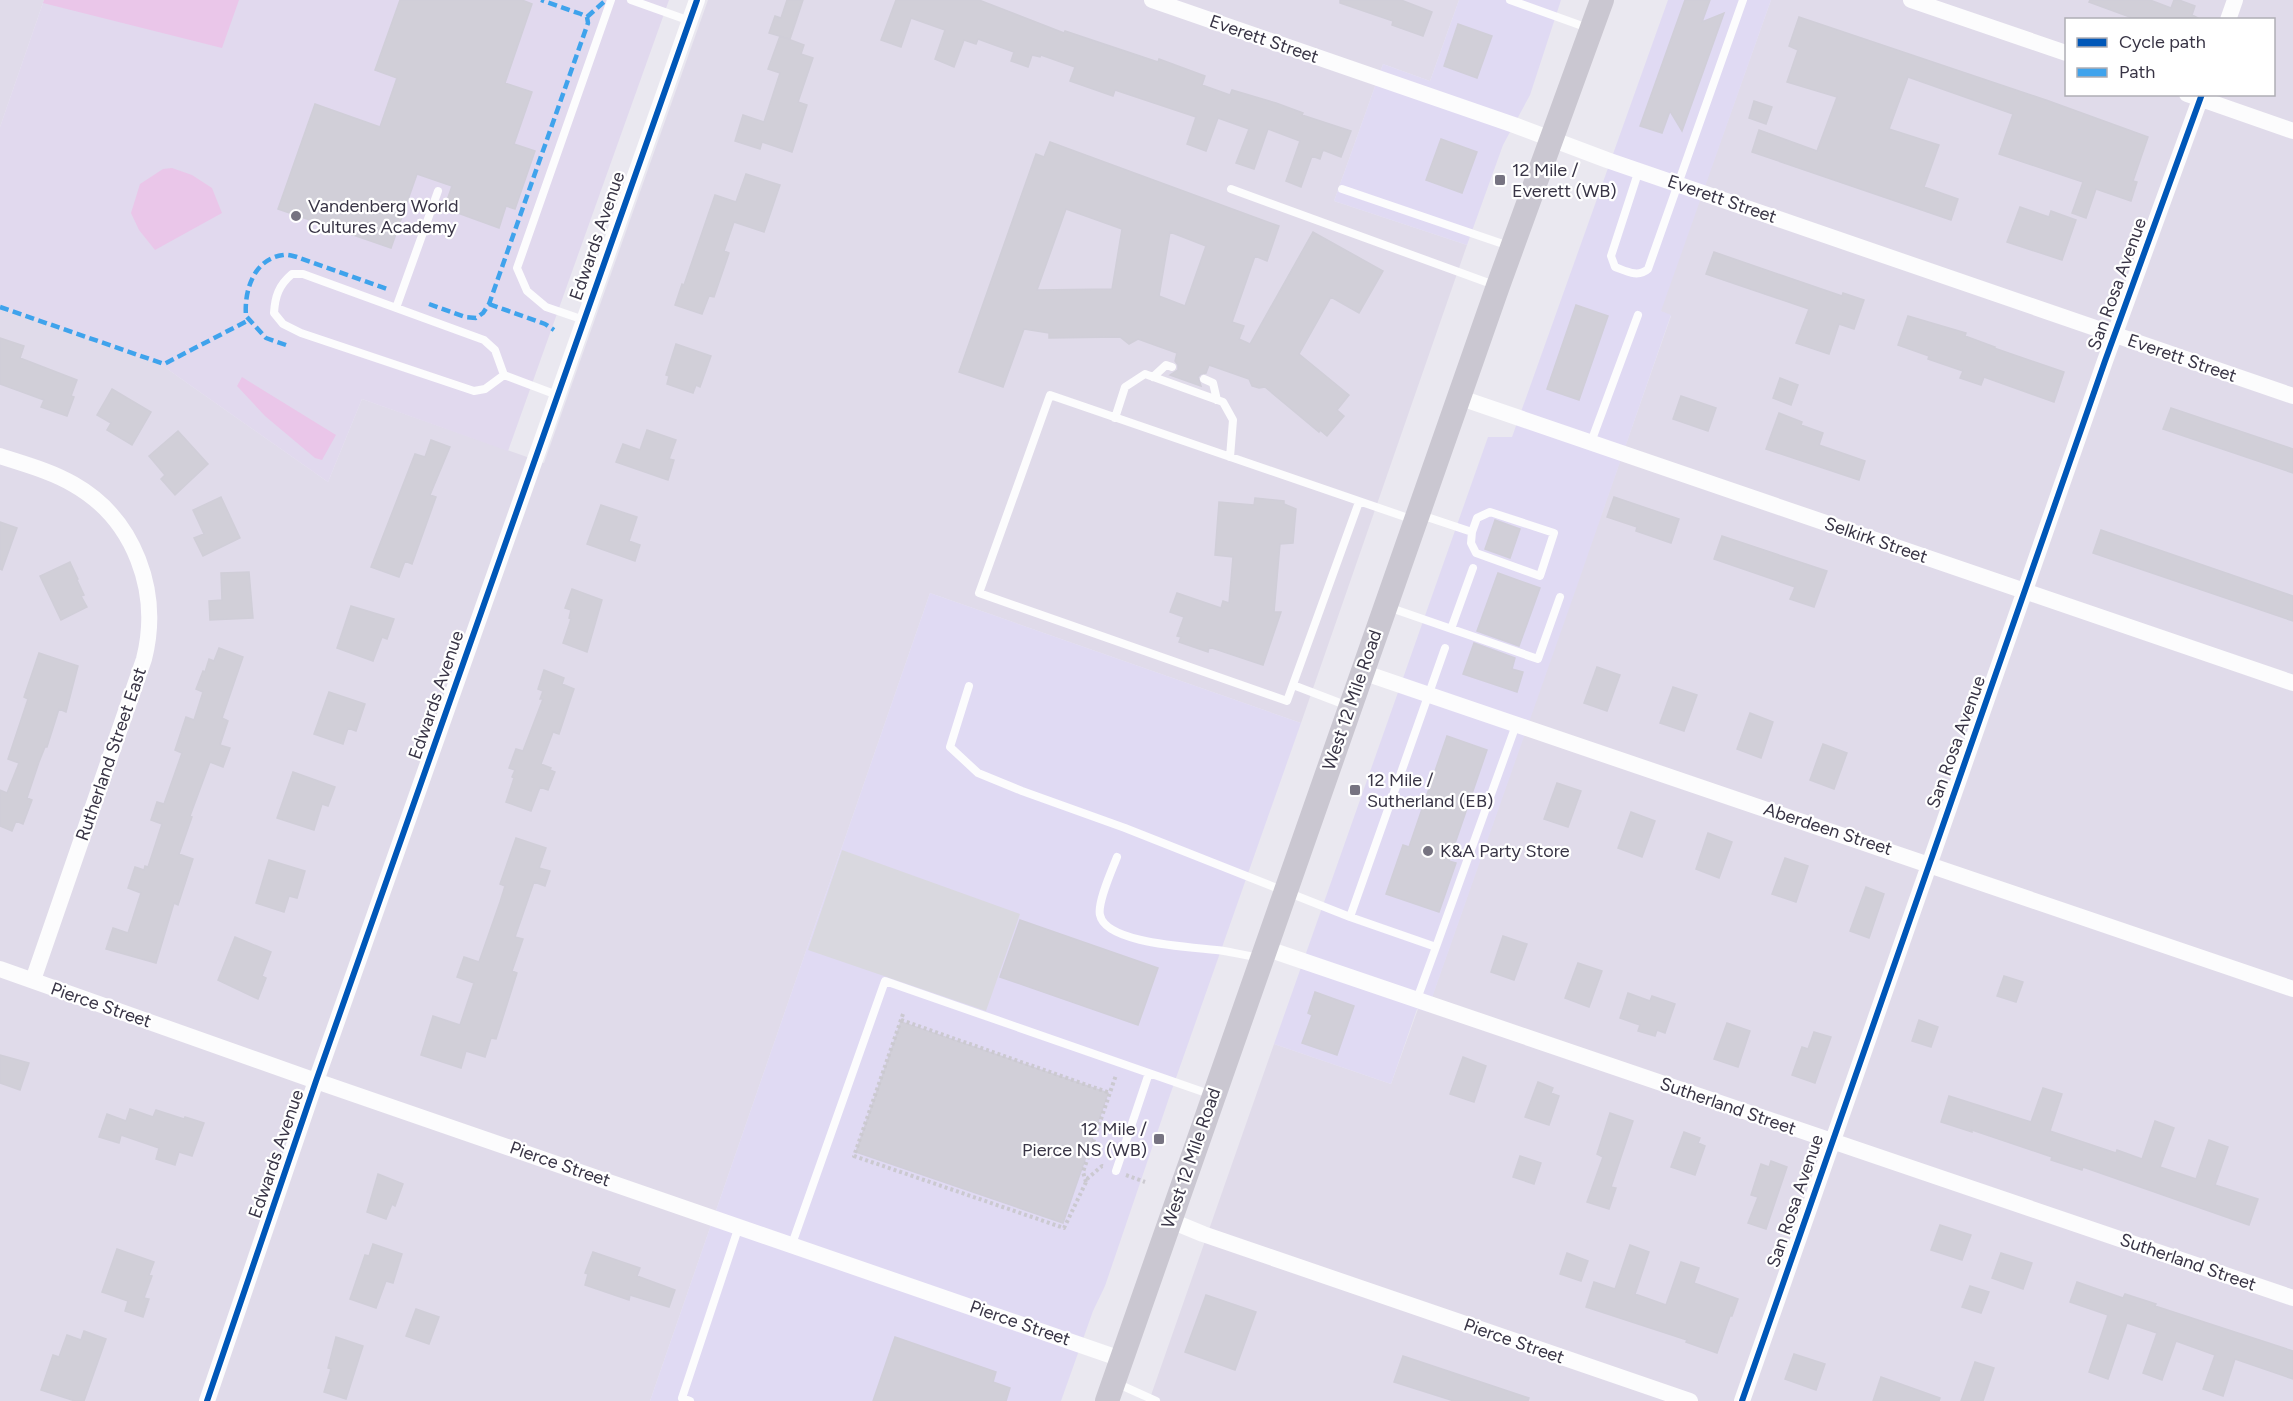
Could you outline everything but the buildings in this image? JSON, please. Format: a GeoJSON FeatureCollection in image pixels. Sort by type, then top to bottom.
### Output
{"type":"FeatureCollection","features":[{"type":"Feature","properties":{"kind":"main road","name":"West 12 Mile Road"},"geometry":{"type":"LineString","coordinates":[[1110,1392],[1458,397],[1602,0]]}},
{"type":"Feature","properties":{"kind":"street","name":"Edwards Avenue"},"geometry":{"type":"LineString","coordinates":[[207,1401],[316,1081],[697,0]]}},
{"type":"Feature","properties":{"kind":"street","name":"Everett Street"},"geometry":{"type":"LineString","coordinates":[[1152,0],[2293,396]]}},
{"type":"Feature","properties":{"kind":"street"},"geometry":{"type":"LineString","coordinates":[[1911,0],[2065,52]]}},
{"type":"Feature","properties":{"kind":"street"},"geometry":{"type":"LineString","coordinates":[[2229,18],[2235,0]]}},
{"type":"Feature","properties":{"kind":"street"},"geometry":{"type":"LineString","coordinates":[[2196,96],[2293,131]]}},
{"type":"Feature","properties":{"kind":"street","name":"San Rosa Avenue"},"geometry":{"type":"LineString","coordinates":[[1742,1401],[2196,96]]}},
{"type":"Feature","properties":{"kind":"street","name":"Selkirk Street"},"geometry":{"type":"LineString","coordinates":[[1458,397],[2293,682]]}},
{"type":"Feature","properties":{"kind":"street","name":"Rutherland Street East"},"geometry":{"type":"LineString","coordinates":[[0,456],[47,472],[75,485],[105,509],[121,527],[135,550],[148,590],[151,615],[147,645],[33,981]]}},
{"type":"Feature","properties":{"kind":"street","name":"Aberdeen Street"},"geometry":{"type":"LineString","coordinates":[[1362,672],[1929,863],[2293,989]]}},
{"type":"Feature","properties":{"kind":"street","name":"Sutherland Street"},"geometry":{"type":"LineString","coordinates":[[1263,953],[1417,999],[2293,1298]]}},
{"type":"Feature","properties":{"kind":"street","name":"Pierce Street"},"geometry":{"type":"LineString","coordinates":[[0,969],[316,1081],[1121,1359]]}},
{"type":"Feature","properties":{"kind":"street","name":"Pierce Street"},"geometry":{"type":"LineString","coordinates":[[1169,1220],[1203,1234],[1690,1401]]}},
{"type":"Feature","properties":{"kind":"lane"},"geometry":{"type":"LineString","coordinates":[[584,320],[546,307],[527,291],[517,268],[611,0]]}},
{"type":"Feature","properties":{"kind":"lane"},"geometry":{"type":"LineString","coordinates":[[631,0],[690,21]]}},
{"type":"Feature","properties":{"kind":"lane"},"geometry":{"type":"LineString","coordinates":[[1510,0],[1592,28]]}},
{"type":"Feature","properties":{"kind":"lane"},"geometry":{"type":"LineString","coordinates":[[1639,170],[1611,256],[1615,267],[1637,274],[1648,269],[1743,0]]}},
{"type":"Feature","properties":{"kind":"lane"},"geometry":{"type":"LineString","coordinates":[[1231,189],[1498,286]]}},
{"type":"Feature","properties":{"kind":"lane"},"geometry":{"type":"LineString","coordinates":[[1342,189],[1512,248]]}},
{"type":"Feature","properties":{"kind":"lane"},"geometry":{"type":"LineString","coordinates":[[396,308],[438,191]]}},
{"type":"Feature","properties":{"kind":"lane"},"geometry":{"type":"LineString","coordinates":[[504,375],[485,389],[474,391],[301,333],[283,324],[274,313],[275,297],[282,282],[292,274],[303,274],[484,340],[495,350],[504,375],[557,395]]}},
{"type":"Feature","properties":{"kind":"lane"},"geometry":{"type":"LineString","coordinates":[[1591,442],[1638,315]]}},
{"type":"Feature","properties":{"kind":"lane"},"geometry":{"type":"LineString","coordinates":[[1152,377],[1166,365],[1172,367]]}},
{"type":"Feature","properties":{"kind":"lane"},"geometry":{"type":"LineString","coordinates":[[1115,418],[1125,387],[1145,374],[1223,402],[1233,420],[1230,457]]}},
{"type":"Feature","properties":{"kind":"lane"},"geometry":{"type":"LineString","coordinates":[[1204,379],[1213,383],[1217,400]]}},
{"type":"Feature","properties":{"kind":"lane"},"geometry":{"type":"LineString","coordinates":[[1359,502],[1287,701],[979,593],[1050,395],[1359,502],[1472,532]]}},
{"type":"Feature","properties":{"kind":"lane"},"geometry":{"type":"LineString","coordinates":[[1490,512],[1554,533],[1540,576],[1476,553],[1472,543],[1472,532],[1477,518],[1490,512]]}},
{"type":"Feature","properties":{"kind":"lane"},"geometry":{"type":"LineString","coordinates":[[1451,629],[1473,568]]}},
{"type":"Feature","properties":{"kind":"lane"},"geometry":{"type":"LineString","coordinates":[[1385,606],[1538,659],[1560,597]]}},
{"type":"Feature","properties":{"kind":"lane"},"geometry":{"type":"LineString","coordinates":[[1350,917],[1445,648]]}},
{"type":"Feature","properties":{"kind":"lane"},"geometry":{"type":"LineString","coordinates":[[1293,685],[1349,707]]}},
{"type":"Feature","properties":{"kind":"lane"},"geometry":{"type":"LineString","coordinates":[[969,686],[950,747],[978,773],[1350,917],[1436,947]]}},
{"type":"Feature","properties":{"kind":"lane"},"geometry":{"type":"LineString","coordinates":[[1417,999],[1516,725]]}},
{"type":"Feature","properties":{"kind":"lane"},"geometry":{"type":"LineString","coordinates":[[1117,857],[1099,912],[1103,924],[1115,932],[1162,945],[1263,953]]}},
{"type":"Feature","properties":{"kind":"lane"},"geometry":{"type":"LineString","coordinates":[[792,1244],[885,981],[1212,1095]]}},
{"type":"Feature","properties":{"kind":"lane"},"geometry":{"type":"LineString","coordinates":[[1116,1171],[1149,1073]]}},
{"type":"Feature","properties":{"kind":"lane"},"geometry":{"type":"LineString","coordinates":[[690,1401],[682,1398],[739,1226]]}},
{"type":"Feature","properties":{"kind":"lane"},"geometry":{"type":"LineString","coordinates":[[1110,1392],[1156,1401]]}},
{"type":"Feature","properties":{"kind":"path"},"geometry":{"type":"LineString","coordinates":[[903,1014],[854,1156],[1064,1228],[1088,1178],[1102,1166],[1145,1182]]}},
{"type":"Feature","properties":{"kind":"path"},"geometry":{"type":"LineString","coordinates":[[901,1020],[1110,1093]]}},
{"type":"Feature","properties":{"kind":"path"},"geometry":{"type":"LineString","coordinates":[[1086,1183],[1083,1172],[1120,1063]]}},
{"type":"Feature","properties":{"kind":"shaded area"},"geometry":{"type":"Polygon","coordinates":[[[0,0],[44,0],[0,127],[0,0]]]}},
{"type":"Feature","properties":{"kind":"shaded area","name":"Vandenberg World Cultures Academy"},"geometry":{"type":"Polygon","coordinates":[[[44,0],[669,0],[508,451],[362,399],[328,482],[163,366],[0,305],[0,127],[44,0]]]}},
{"type":"Feature","properties":{"kind":"shaded area"},"geometry":{"type":"Polygon","coordinates":[[[44,0],[239,0],[222,48],[43,3],[44,0]]]}},
{"type":"Feature","properties":{"kind":"shaded area"},"geometry":{"type":"Polygon","coordinates":[[[708,0],[1459,0],[1430,81],[1383,64],[1334,201],[1467,245],[1301,723],[930,593],[650,1401],[0,1401],[0,305],[163,366],[328,482],[362,399],[544,463],[708,0]]]}},
{"type":"Feature","properties":{"kind":"shaded area"},"geometry":{"type":"Polygon","coordinates":[[[1459,0],[1561,0],[1530,95],[1503,145],[1467,245],[1334,201],[1383,64],[1430,81],[1459,0]]]}},
{"type":"Feature","properties":{"kind":"shaded area"},"geometry":{"type":"Polygon","coordinates":[[[1668,0],[1771,0],[1661,311],[1671,315],[1577,586],[1427,1012],[1417,1009],[1391,1084],[1274,1044],[1488,437],[1512,437],[1668,0]]]}},
{"type":"Feature","properties":{"kind":"shaded area"},"geometry":{"type":"Polygon","coordinates":[[[1771,0],[2293,0],[2293,1401],[1149,1401],[1274,1044],[1391,1084],[1418,1009],[1427,1011],[1671,316],[1660,311],[1771,0]]]}},
{"type":"Feature","properties":{"kind":"shaded area"},"geometry":{"type":"Polygon","coordinates":[[[172,168],[192,175],[212,188],[222,213],[155,250],[139,230],[131,213],[140,184],[163,169],[172,168]]]}},
{"type":"Feature","properties":{"kind":"shaded area"},"geometry":{"type":"Polygon","coordinates":[[[242,377],[336,435],[322,460],[315,458],[265,416],[237,386],[242,377]]]}},
{"type":"Feature","properties":{"kind":"shaded area"},"geometry":{"type":"Polygon","coordinates":[[[930,593],[1301,723],[1105,1286],[1093,1311],[1061,1401],[650,1401],[930,593]]]}},
{"type":"Feature","properties":{"kind":"shaded area"},"geometry":{"type":"Polygon","coordinates":[[[842,850],[1020,914],[986,1011],[808,950],[842,850]]]}},
{"type":"Feature","properties":{"kind":"marked path"},"geometry":{"type":"LineString","coordinates":[[429,304],[465,317],[476,318],[489,304],[588,23],[587,17],[581,14],[541,0]]}},
{"type":"Feature","properties":{"kind":"marked path"},"geometry":{"type":"LineString","coordinates":[[587,17],[606,0]]}},
{"type":"Feature","properties":{"kind":"marked path"},"geometry":{"type":"LineString","coordinates":[[286,345],[266,338],[246,316],[247,297],[252,278],[264,263],[273,258],[290,255],[387,289]]}},
{"type":"Feature","properties":{"kind":"marked path"},"geometry":{"type":"LineString","coordinates":[[489,304],[545,324],[554,330]]}},
{"type":"Feature","properties":{"kind":"marked path"},"geometry":{"type":"LineString","coordinates":[[0,307],[164,364],[249,320]]}},
{"type":"Feature","properties":{"kind":"cycle path"},"geometry":{"type":"LineString","coordinates":[[207,1401],[316,1081],[697,0]]}},
{"type":"Feature","properties":{"kind":"cycle path"},"geometry":{"type":"LineString","coordinates":[[1742,1401],[2105,361],[2201,96]]}},
{"type":"Feature","properties":{"kind":"place","name":"12 Mile / Everett (WB)"},"geometry":{"type":"Point","coordinates":[1500,180]}},
{"type":"Feature","properties":{"kind":"place","name":"Vandenberg World Cultures Academy"},"geometry":{"type":"Point","coordinates":[296,216]}},
{"type":"Feature","properties":{"kind":"place","name":"12 Mile / Sutherland (EB)"},"geometry":{"type":"Point","coordinates":[1355,790]}},
{"type":"Feature","properties":{"kind":"place","name":"K&A Party Store"},"geometry":{"type":"Point","coordinates":[1428,851]}},
{"type":"Feature","properties":{"kind":"place","name":"12 Mile / Pierce NS (WB)"},"geometry":{"type":"Point","coordinates":[1159,1139]}}]}
